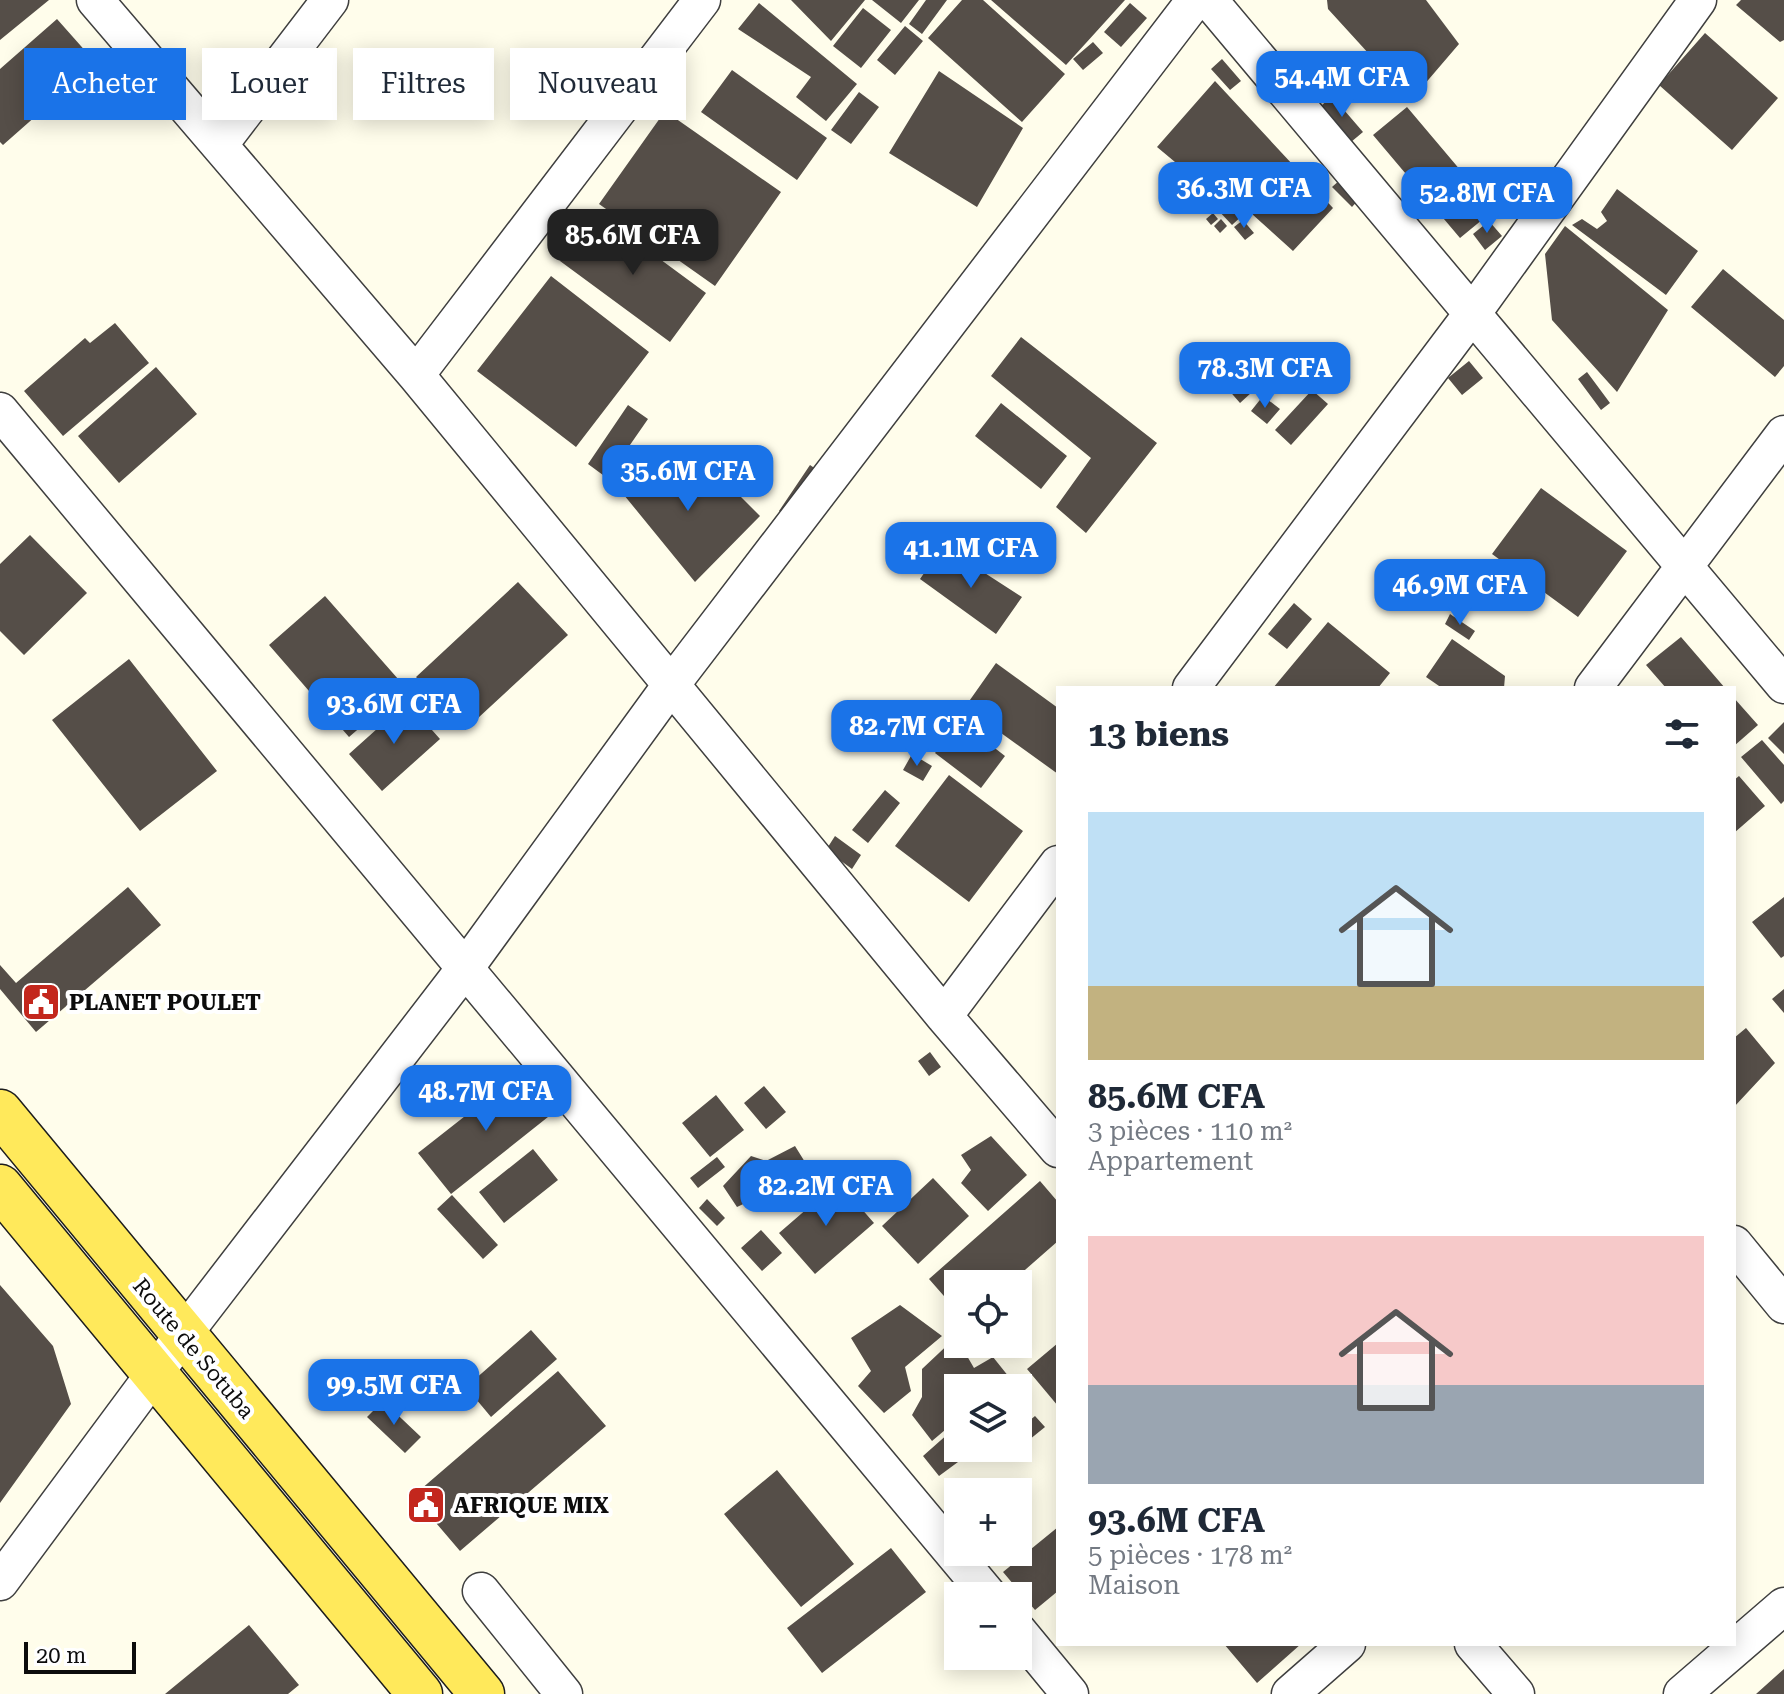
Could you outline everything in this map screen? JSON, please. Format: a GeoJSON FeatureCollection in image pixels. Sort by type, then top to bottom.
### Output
{"type":"FeatureCollection","features":[{"type":"Feature","properties":{"kind":"main road","name":"Route de Sotuba"},"geometry":{"type":"LineString","coordinates":[[0,1112],[482,1694]]}},
{"type":"Feature","properties":{"kind":"main road"},"geometry":{"type":"LineString","coordinates":[[0,1187],[420,1694]]}},
{"type":"Feature","properties":{"kind":"street"},"geometry":{"type":"LineString","coordinates":[[95,0],[416,375],[944,1016],[1056,1147]]}},
{"type":"Feature","properties":{"kind":"street"},"geometry":{"type":"LineString","coordinates":[[220,144],[330,0]]}},
{"type":"Feature","properties":{"kind":"street"},"geometry":{"type":"LineString","coordinates":[[416,375],[702,0]]}},
{"type":"Feature","properties":{"kind":"street"},"geometry":{"type":"LineString","coordinates":[[0,1582],[183,1335],[466,967],[671,685],[1195,0]]}},
{"type":"Feature","properties":{"kind":"street"},"geometry":{"type":"LineString","coordinates":[[1209,0],[1784,685]]}},
{"type":"Feature","properties":{"kind":"street"},"geometry":{"type":"LineString","coordinates":[[1193,686],[1472,314],[1698,0]]}},
{"type":"Feature","properties":{"kind":"street"},"geometry":{"type":"LineString","coordinates":[[0,411],[977,1582]]}},
{"type":"Feature","properties":{"kind":"street"},"geometry":{"type":"LineString","coordinates":[[1594,686],[1784,434]]}},
{"type":"Feature","properties":{"kind":"street"},"geometry":{"type":"LineString","coordinates":[[944,1016],[1056,867]]}},
{"type":"Feature","properties":{"kind":"street"},"geometry":{"type":"LineString","coordinates":[[1736,1246],[1784,1305]]}},
{"type":"Feature","properties":{"kind":"street"},"geometry":{"type":"LineString","coordinates":[[481,1591],[564,1694]]}},
{"type":"Feature","properties":{"kind":"street"},"geometry":{"type":"LineString","coordinates":[[1682,1694],[1784,1606]]}},
{"type":"Feature","properties":{"kind":"street"},"geometry":{"type":"LineString","coordinates":[[1290,1694],[1345,1646]]}},
{"type":"Feature","properties":{"kind":"street"},"geometry":{"type":"LineString","coordinates":[[1475,1646],[1516,1694]]}},
{"type":"Feature","properties":{"kind":"street"},"geometry":{"type":"LineString","coordinates":[[1032,1648],[1070,1694]]}},
{"type":"Feature","properties":{"kind":"building"},"geometry":{"type":"Polygon","coordinates":[[[0,0],[49,0],[0,40],[0,0]]]}},
{"type":"Feature","properties":{"kind":"building"},"geometry":{"type":"Polygon","coordinates":[[[791,0],[865,0],[831,41],[791,0]]]}},
{"type":"Feature","properties":{"kind":"building"},"geometry":{"type":"Polygon","coordinates":[[[872,0],[919,0],[901,23],[872,0]]]}},
{"type":"Feature","properties":{"kind":"building"},"geometry":{"type":"Polygon","coordinates":[[[926,0],[947,0],[922,34],[909,24],[926,0]]]}},
{"type":"Feature","properties":{"kind":"building"},"geometry":{"type":"Polygon","coordinates":[[[962,0],[983,0],[1065,74],[1022,122],[928,38],[962,0]]]}},
{"type":"Feature","properties":{"kind":"building"},"geometry":{"type":"Polygon","coordinates":[[[991,0],[1125,0],[1066,65],[991,0]]]}},
{"type":"Feature","properties":{"kind":"building"},"geometry":{"type":"Polygon","coordinates":[[[1327,0],[1426,0],[1459,44],[1411,100],[1328,9],[1327,0]]]}},
{"type":"Feature","properties":{"kind":"building"},"geometry":{"type":"Polygon","coordinates":[[[1741,0],[1784,0],[1784,40],[1780,42],[1736,5],[1741,0]]]}},
{"type":"Feature","properties":{"kind":"building"},"geometry":{"type":"Polygon","coordinates":[[[759,3],[857,84],[826,121],[796,97],[811,77],[738,29],[759,3]]]}},
{"type":"Feature","properties":{"kind":"building"},"geometry":{"type":"Polygon","coordinates":[[[1130,3],[1147,18],[1121,47],[1104,32],[1130,3]]]}},
{"type":"Feature","properties":{"kind":"building"},"geometry":{"type":"Polygon","coordinates":[[[863,8],[891,30],[861,68],[833,46],[863,8]]]}},
{"type":"Feature","properties":{"kind":"building"},"geometry":{"type":"Polygon","coordinates":[[[57,19],[83,48],[24,48],[24,120],[31,120],[3,145],[0,142],[0,69],[57,19]]]}},
{"type":"Feature","properties":{"kind":"building"},"geometry":{"type":"Polygon","coordinates":[[[905,26],[923,41],[895,75],[877,60],[905,26]]]}},
{"type":"Feature","properties":{"kind":"building"},"geometry":{"type":"Polygon","coordinates":[[[1705,33],[1778,98],[1732,150],[1659,85],[1705,33]]]}},
{"type":"Feature","properties":{"kind":"building"},"geometry":{"type":"Polygon","coordinates":[[[1093,42],[1103,53],[1083,70],[1073,59],[1093,42]]]}},
{"type":"Feature","properties":{"kind":"building"},"geometry":{"type":"Polygon","coordinates":[[[1222,59],[1241,81],[1230,90],[1211,69],[1222,59]]]}},
{"type":"Feature","properties":{"kind":"building"},"geometry":{"type":"Polygon","coordinates":[[[732,70],[827,138],[797,180],[701,112],[732,70]]]}},
{"type":"Feature","properties":{"kind":"building"},"geometry":{"type":"Polygon","coordinates":[[[939,71],[1023,128],[977,207],[889,153],[939,71]]]}},
{"type":"Feature","properties":{"kind":"building"},"geometry":{"type":"Polygon","coordinates":[[[1215,81],[1333,208],[1293,251],[1222,187],[1187,172],[1157,147],[1215,81]]]}},
{"type":"Feature","properties":{"kind":"building"},"geometry":{"type":"Polygon","coordinates":[[[859,92],[879,107],[851,144],[831,130],[859,92]]]}},
{"type":"Feature","properties":{"kind":"building"},"geometry":{"type":"Polygon","coordinates":[[[1332,96],[1363,132],[1351,142],[1321,106],[1332,96]]]}},
{"type":"Feature","properties":{"kind":"building"},"geometry":{"type":"Polygon","coordinates":[[[1407,107],[1494,210],[1460,238],[1373,135],[1407,107]]]}},
{"type":"Feature","properties":{"kind":"building"},"geometry":{"type":"Polygon","coordinates":[[[659,120],[678,120],[781,192],[715,286],[599,204],[659,120]]]}},
{"type":"Feature","properties":{"kind":"building"},"geometry":{"type":"Polygon","coordinates":[[[1180,171],[1211,201],[1202,210],[1171,180],[1180,171]]]}},
{"type":"Feature","properties":{"kind":"building"},"geometry":{"type":"Polygon","coordinates":[[[1341,179],[1360,198],[1352,207],[1332,187],[1341,179]]]}},
{"type":"Feature","properties":{"kind":"building"},"geometry":{"type":"Polygon","coordinates":[[[1617,189],[1698,251],[1666,295],[1572,225],[1582,219],[1597,229],[1607,221],[1601,212],[1617,189]]]}},
{"type":"Feature","properties":{"kind":"building"},"geometry":{"type":"Polygon","coordinates":[[[1229,197],[1245,213],[1232,225],[1217,209],[1229,197]]]}},
{"type":"Feature","properties":{"kind":"building"},"geometry":{"type":"Polygon","coordinates":[[[596,212],[706,293],[670,342],[560,261],[596,212]]]}},
{"type":"Feature","properties":{"kind":"building"},"geometry":{"type":"Polygon","coordinates":[[[1213,213],[1218,219],[1211,225],[1206,219],[1213,213]]]}},
{"type":"Feature","properties":{"kind":"building"},"geometry":{"type":"Polygon","coordinates":[[[1221,219],[1227,226],[1220,233],[1214,226],[1221,219]]]}},
{"type":"Feature","properties":{"kind":"building"},"geometry":{"type":"Polygon","coordinates":[[[1243,220],[1254,233],[1245,240],[1234,227],[1243,220]]]}},
{"type":"Feature","properties":{"kind":"building"},"geometry":{"type":"Polygon","coordinates":[[[1489,221],[1502,236],[1485,250],[1473,234],[1489,221]]]}},
{"type":"Feature","properties":{"kind":"building"},"geometry":{"type":"Polygon","coordinates":[[[1565,226],[1668,310],[1617,392],[1552,320],[1545,254],[1565,226]]]}},
{"type":"Feature","properties":{"kind":"building"},"geometry":{"type":"Polygon","coordinates":[[[1723,269],[1784,320],[1784,366],[1775,377],[1691,307],[1723,269]]]}},
{"type":"Feature","properties":{"kind":"building"},"geometry":{"type":"Polygon","coordinates":[[[551,276],[649,352],[576,447],[477,371],[551,276]]]}},
{"type":"Feature","properties":{"kind":"building"},"geometry":{"type":"Polygon","coordinates":[[[115,323],[149,363],[63,436],[24,391],[85,338],[90,343],[115,323]]]}},
{"type":"Feature","properties":{"kind":"building"},"geometry":{"type":"Polygon","coordinates":[[[1021,337],[1157,443],[1086,533],[1056,507],[1091,458],[991,376],[1021,337]]]}},
{"type":"Feature","properties":{"kind":"building"},"geometry":{"type":"Polygon","coordinates":[[[1243,359],[1263,382],[1240,403],[1220,380],[1243,359]]]}},
{"type":"Feature","properties":{"kind":"building"},"geometry":{"type":"Polygon","coordinates":[[[1469,361],[1483,378],[1462,395],[1448,378],[1469,361]]]}},
{"type":"Feature","properties":{"kind":"building"},"geometry":{"type":"Polygon","coordinates":[[[156,367],[197,414],[119,483],[78,436],[156,367]]]}},
{"type":"Feature","properties":{"kind":"building"},"geometry":{"type":"Polygon","coordinates":[[[1587,372],[1610,403],[1601,410],[1578,379],[1587,372]]]}},
{"type":"Feature","properties":{"kind":"building"},"geometry":{"type":"Polygon","coordinates":[[[1312,390],[1328,404],[1291,445],[1275,430],[1312,390]]]}},
{"type":"Feature","properties":{"kind":"building"},"geometry":{"type":"Polygon","coordinates":[[[1263,396],[1280,409],[1267,424],[1251,411],[1263,396]]]}},
{"type":"Feature","properties":{"kind":"building"},"geometry":{"type":"Polygon","coordinates":[[[1001,403],[1067,456],[1041,489],[975,436],[1001,403]]]}},
{"type":"Feature","properties":{"kind":"building"},"geometry":{"type":"Polygon","coordinates":[[[628,405],[648,419],[607,478],[588,464],[628,405]]]}},
{"type":"Feature","properties":{"kind":"building"},"geometry":{"type":"Polygon","coordinates":[[[651,454],[692,490],[715,471],[760,516],[695,582],[615,484],[651,454]]]}},
{"type":"Feature","properties":{"kind":"building"},"geometry":{"type":"Polygon","coordinates":[[[810,465],[823,474],[792,520],[779,511],[810,465]]]}},
{"type":"Feature","properties":{"kind":"building"},"geometry":{"type":"Polygon","coordinates":[[[1541,488],[1627,551],[1578,617],[1492,554],[1541,488]]]}},
{"type":"Feature","properties":{"kind":"building"},"geometry":{"type":"Polygon","coordinates":[[[30,535],[87,593],[24,655],[0,631],[0,564],[30,535]]]}},
{"type":"Feature","properties":{"kind":"building"},"geometry":{"type":"Polygon","coordinates":[[[943,546],[1022,597],[996,634],[920,579],[943,546]]]}},
{"type":"Feature","properties":{"kind":"building"},"geometry":{"type":"Polygon","coordinates":[[[518,582],[568,635],[465,730],[416,677],[518,582]]]}},
{"type":"Feature","properties":{"kind":"building"},"geometry":{"type":"Polygon","coordinates":[[[325,596],[406,688],[349,737],[269,645],[325,596]]]}},
{"type":"Feature","properties":{"kind":"building"},"geometry":{"type":"Polygon","coordinates":[[[1294,603],[1312,619],[1287,649],[1268,634],[1294,603]]]}},
{"type":"Feature","properties":{"kind":"building"},"geometry":{"type":"Polygon","coordinates":[[[1450,614],[1475,631],[1469,640],[1445,624],[1450,614]]]}},
{"type":"Feature","properties":{"kind":"building"},"geometry":{"type":"Polygon","coordinates":[[[1328,622],[1390,673],[1380,686],[1275,686],[1328,622]]]}},
{"type":"Feature","properties":{"kind":"building"},"geometry":{"type":"Polygon","coordinates":[[[1681,637],[1723,686],[1664,686],[1646,665],[1681,637]]]}},
{"type":"Feature","properties":{"kind":"building"},"geometry":{"type":"Polygon","coordinates":[[[1452,639],[1505,676],[1504,686],[1439,686],[1426,677],[1452,639]]]}},
{"type":"Feature","properties":{"kind":"building"},"geometry":{"type":"Polygon","coordinates":[[[129,659],[217,771],[140,831],[52,720],[129,659]]]}},
{"type":"Feature","properties":{"kind":"building"},"geometry":{"type":"Polygon","coordinates":[[[996,663],[1056,707],[1056,773],[965,707],[996,663]]]}},
{"type":"Feature","properties":{"kind":"building"},"geometry":{"type":"Polygon","coordinates":[[[1736,700],[1758,725],[1736,744],[1736,700]]]}},
{"type":"Feature","properties":{"kind":"building"},"geometry":{"type":"Polygon","coordinates":[[[407,702],[440,739],[382,791],[349,754],[407,702]]]}},
{"type":"Feature","properties":{"kind":"building"},"geometry":{"type":"Polygon","coordinates":[[[960,721],[1005,756],[981,788],[935,753],[960,721]]]}},
{"type":"Feature","properties":{"kind":"building"},"geometry":{"type":"Polygon","coordinates":[[[1784,722],[1784,754],[1768,738],[1784,722]]]}},
{"type":"Feature","properties":{"kind":"building"},"geometry":{"type":"Polygon","coordinates":[[[1762,740],[1784,765],[1784,801],[1781,804],[1741,757],[1762,740]]]}},
{"type":"Feature","properties":{"kind":"building"},"geometry":{"type":"Polygon","coordinates":[[[912,754],[932,766],[923,781],[903,770],[912,754]]]}},
{"type":"Feature","properties":{"kind":"building"},"geometry":{"type":"Polygon","coordinates":[[[949,775],[1023,831],[969,902],[895,846],[949,775]]]}},
{"type":"Feature","properties":{"kind":"building"},"geometry":{"type":"Polygon","coordinates":[[[1739,776],[1765,806],[1736,831],[1736,778],[1739,776]]]}},
{"type":"Feature","properties":{"kind":"building"},"geometry":{"type":"Polygon","coordinates":[[[885,790],[900,803],[868,843],[852,830],[885,790]]]}},
{"type":"Feature","properties":{"kind":"building"},"geometry":{"type":"Polygon","coordinates":[[[835,836],[861,855],[852,869],[826,850],[835,836]]]}},
{"type":"Feature","properties":{"kind":"building"},"geometry":{"type":"Polygon","coordinates":[[[128,887],[161,925],[36,1032],[0,989],[0,965],[16,983],[128,887]]]}},
{"type":"Feature","properties":{"kind":"building"},"geometry":{"type":"Polygon","coordinates":[[[1784,897],[1784,956],[1781,958],[1752,922],[1784,897]]]}},
{"type":"Feature","properties":{"kind":"building"},"geometry":{"type":"Polygon","coordinates":[[[1784,989],[1784,1013],[1772,999],[1784,989]]]}},
{"type":"Feature","properties":{"kind":"building"},"geometry":{"type":"Polygon","coordinates":[[[1746,1028],[1775,1063],[1736,1105],[1736,1036],[1746,1028]]]}},
{"type":"Feature","properties":{"kind":"building"},"geometry":{"type":"Polygon","coordinates":[[[930,1052],[941,1067],[929,1076],[918,1061],[930,1052]]]}},
{"type":"Feature","properties":{"kind":"building"},"geometry":{"type":"Polygon","coordinates":[[[521,1072],[553,1113],[451,1194],[418,1153],[521,1072]]]}},
{"type":"Feature","properties":{"kind":"building"},"geometry":{"type":"Polygon","coordinates":[[[764,1086],[786,1112],[766,1129],[744,1103],[764,1086]]]}},
{"type":"Feature","properties":{"kind":"building"},"geometry":{"type":"Polygon","coordinates":[[[716,1095],[744,1130],[710,1157],[682,1123],[716,1095]]]}},
{"type":"Feature","properties":{"kind":"building"},"geometry":{"type":"Polygon","coordinates":[[[991,1136],[1027,1175],[988,1211],[961,1183],[971,1170],[961,1155],[991,1136]]]}},
{"type":"Feature","properties":{"kind":"building"},"geometry":{"type":"Polygon","coordinates":[[[795,1146],[813,1175],[801,1187],[788,1183],[737,1207],[723,1186],[751,1156],[766,1161],[795,1146]]]}},
{"type":"Feature","properties":{"kind":"building"},"geometry":{"type":"Polygon","coordinates":[[[533,1149],[558,1180],[504,1223],[479,1192],[533,1149]]]}},
{"type":"Feature","properties":{"kind":"building"},"geometry":{"type":"Polygon","coordinates":[[[717,1157],[725,1167],[698,1188],[690,1178],[717,1157]]]}},
{"type":"Feature","properties":{"kind":"building"},"geometry":{"type":"Polygon","coordinates":[[[933,1178],[969,1216],[918,1264],[882,1226],[933,1178]]]}},
{"type":"Feature","properties":{"kind":"building"},"geometry":{"type":"Polygon","coordinates":[[[1040,1181],[1056,1200],[1056,1243],[1025,1270],[944,1270],[944,1296],[929,1279],[1040,1181]]]}},
{"type":"Feature","properties":{"kind":"building"},"geometry":{"type":"Polygon","coordinates":[[[838,1182],[874,1223],[815,1274],[779,1233],[838,1182]]]}},
{"type":"Feature","properties":{"kind":"building"},"geometry":{"type":"Polygon","coordinates":[[[452,1195],[498,1245],[483,1259],[437,1209],[452,1195]]]}},
{"type":"Feature","properties":{"kind":"building"},"geometry":{"type":"Polygon","coordinates":[[[707,1199],[725,1218],[717,1226],[699,1208],[707,1199]]]}},
{"type":"Feature","properties":{"kind":"building"},"geometry":{"type":"Polygon","coordinates":[[[761,1230],[782,1253],[762,1271],[741,1248],[761,1230]]]}},
{"type":"Feature","properties":{"kind":"building"},"geometry":{"type":"Polygon","coordinates":[[[0,1285],[53,1346],[71,1404],[0,1503],[0,1285]]]}},
{"type":"Feature","properties":{"kind":"building"},"geometry":{"type":"Polygon","coordinates":[[[900,1305],[942,1336],[905,1367],[911,1391],[884,1413],[858,1386],[871,1371],[851,1338],[900,1305]]]}},
{"type":"Feature","properties":{"kind":"building"},"geometry":{"type":"Polygon","coordinates":[[[531,1330],[557,1359],[491,1417],[466,1387],[531,1330]]]}},
{"type":"Feature","properties":{"kind":"building"},"geometry":{"type":"Polygon","coordinates":[[[1056,1345],[1056,1404],[1032,1374],[1027,1369],[1056,1345]]]}},
{"type":"Feature","properties":{"kind":"building"},"geometry":{"type":"Polygon","coordinates":[[[944,1348],[944,1358],[968,1358],[974,1368],[994,1358],[1007,1374],[944,1374],[944,1431],[932,1441],[912,1415],[922,1397],[922,1369],[944,1348]]]}},
{"type":"Feature","properties":{"kind":"building"},"geometry":{"type":"Polygon","coordinates":[[[558,1371],[606,1426],[460,1551],[413,1496],[558,1371]]]}},
{"type":"Feature","properties":{"kind":"building"},"geometry":{"type":"Polygon","coordinates":[[[383,1401],[421,1437],[405,1453],[367,1417],[383,1401]]]}},
{"type":"Feature","properties":{"kind":"building"},"geometry":{"type":"Polygon","coordinates":[[[1035,1416],[1045,1427],[1032,1437],[1032,1418],[1035,1416]]]}},
{"type":"Feature","properties":{"kind":"building"},"geometry":{"type":"Polygon","coordinates":[[[944,1437],[944,1462],[958,1462],[939,1476],[923,1456],[944,1437]]]}},
{"type":"Feature","properties":{"kind":"building"},"geometry":{"type":"Polygon","coordinates":[[[777,1470],[854,1564],[801,1607],[724,1514],[777,1470]]]}},
{"type":"Feature","properties":{"kind":"building"},"geometry":{"type":"Polygon","coordinates":[[[1056,1529],[1056,1593],[1035,1610],[1032,1606],[1032,1582],[1011,1582],[1003,1572],[1010,1566],[1032,1566],[1032,1548],[1056,1529]]]}},
{"type":"Feature","properties":{"kind":"building"},"geometry":{"type":"Polygon","coordinates":[[[891,1548],[926,1592],[822,1673],[787,1628],[891,1548]]]}},
{"type":"Feature","properties":{"kind":"building"},"geometry":{"type":"Polygon","coordinates":[[[249,1625],[299,1685],[288,1694],[165,1694],[249,1625]]]}},
{"type":"Feature","properties":{"kind":"building"},"geometry":{"type":"Polygon","coordinates":[[[1226,1646],[1299,1646],[1257,1683],[1226,1646]]]}},
{"type":"Feature","properties":{"kind":"building"},"geometry":{"type":"Polygon","coordinates":[[[1784,1669],[1784,1694],[1756,1694],[1784,1669]]]}},
{"type":"Feature","properties":{"kind":"place","name":"PLANET POULET"},"geometry":{"type":"Point","coordinates":[41,1002]}},
{"type":"Feature","properties":{"kind":"place","name":"AFRIQUE MIX"},"geometry":{"type":"Point","coordinates":[426,1505]}}]}
